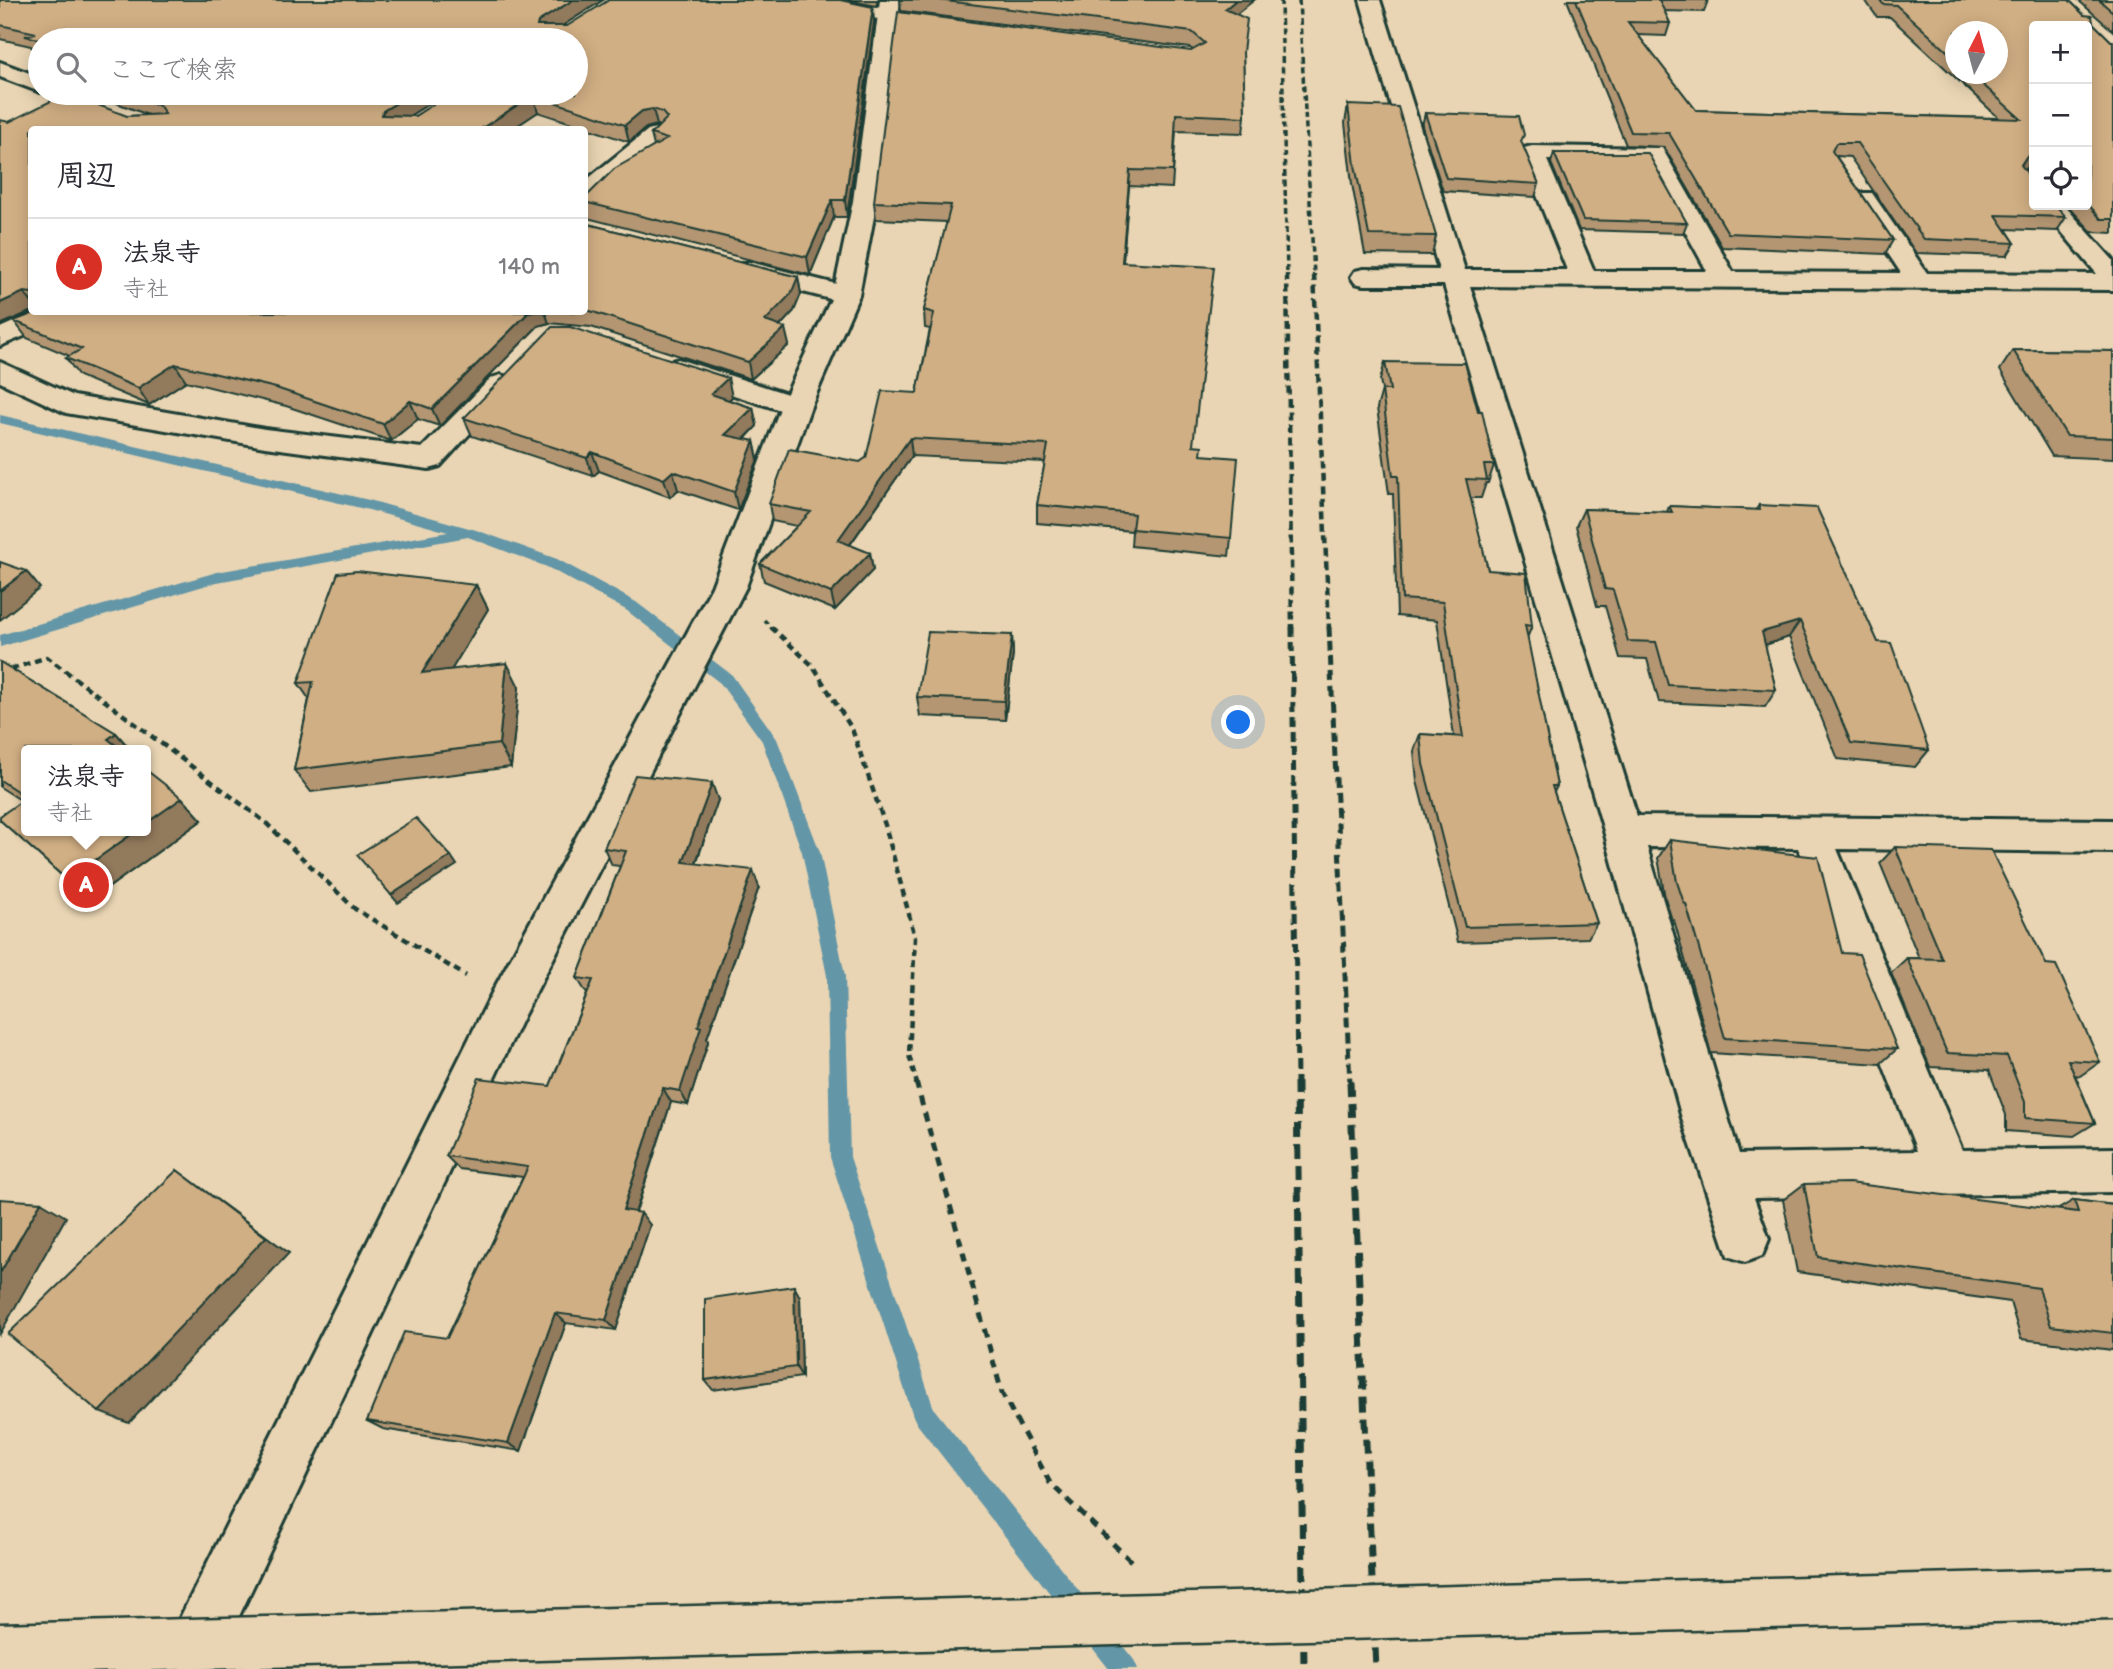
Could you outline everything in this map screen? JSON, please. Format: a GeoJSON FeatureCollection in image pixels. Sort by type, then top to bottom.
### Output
{"type":"FeatureCollection","features":[{"type":"Feature","properties":{"kind":"street"},"geometry":{"type":"LineString","coordinates":[[809,0],[890,9],[958,27]]}},
{"type":"Feature","properties":{"kind":"street"},"geometry":{"type":"LineString","coordinates":[[1370,0],[1457,278],[1623,831],[1723,1176],[1745,1239]]}},
{"type":"Feature","properties":{"kind":"street"},"geometry":{"type":"LineString","coordinates":[[185,1669],[509,1002],[724,596],[796,406],[846,295],[865,201],[874,111],[890,9]]}},
{"type":"Feature","properties":{"kind":"street"},"geometry":{"type":"LineString","coordinates":[[0,69],[28,80]]}},
{"type":"Feature","properties":{"kind":"street"},"geometry":{"type":"LineString","coordinates":[[588,192],[656,135]]}},
{"type":"Feature","properties":{"kind":"street"},"geometry":{"type":"LineString","coordinates":[[1584,279],[1532,153],[1654,153],[1725,280]]}},
{"type":"Feature","properties":{"kind":"street"},"geometry":{"type":"LineString","coordinates":[[1847,174],[1919,280]]}},
{"type":"Feature","properties":{"kind":"street"},"geometry":{"type":"LineString","coordinates":[[2055,210],[2113,276]]}},
{"type":"Feature","properties":{"kind":"street"},"geometry":{"type":"LineString","coordinates":[[728,265],[846,295]]}},
{"type":"Feature","properties":{"kind":"street"},"geometry":{"type":"LineString","coordinates":[[1364,277],[2113,282]]}},
{"type":"Feature","properties":{"kind":"street"},"geometry":{"type":"LineString","coordinates":[[0,338],[51,315]]}},
{"type":"Feature","properties":{"kind":"street"},"geometry":{"type":"LineString","coordinates":[[656,360],[796,406]]}},
{"type":"Feature","properties":{"kind":"street"},"geometry":{"type":"LineString","coordinates":[[0,371],[66,404],[265,438],[429,459],[522,363]]}},
{"type":"Feature","properties":{"kind":"street"},"geometry":{"type":"LineString","coordinates":[[1623,831],[2113,836]]}},
{"type":"Feature","properties":{"kind":"street"},"geometry":{"type":"LineString","coordinates":[[1811,833],[1949,1173]]}},
{"type":"Feature","properties":{"kind":"street"},"geometry":{"type":"LineString","coordinates":[[1723,1176],[2113,1170]]}},
{"type":"Feature","properties":{"kind":"street"},"geometry":{"type":"LineString","coordinates":[[0,1649],[2113,1594]]}},
{"type":"Feature","properties":{"kind":"path"},"geometry":{"type":"LineString","coordinates":[[724,596],[812,665],[852,729],[885,825],[915,937],[909,1055],[1002,1393],[1050,1483],[1136,1566]]}},
{"type":"Feature","properties":{"kind":"path"},"geometry":{"type":"LineString","coordinates":[[0,673],[47,657],[265,822],[355,909],[509,1002]]}},
{"type":"Feature","properties":{"kind":"building"},"geometry":{"type":"Polygon","coordinates":[[[0,0],[573,0],[538,22],[537,26],[567,26],[609,0],[840,0],[873,7],[845,200],[832,200],[807,257],[588,203],[588,195],[614,169],[667,139],[651,134],[667,118],[662,112],[653,109],[642,111],[625,125],[564,105],[588,105],[588,28],[28,28],[28,31],[0,25],[0,0]]]}},
{"type":"Feature","properties":{"kind":"building"},"geometry":{"type":"Polygon","coordinates":[[[938,0],[1236,0],[1225,9],[1247,19],[1243,52],[1245,117],[1176,114],[1173,171],[1130,170],[1122,262],[1214,267],[1193,445],[1202,446],[1201,455],[1238,458],[1231,538],[1132,529],[1134,514],[1037,505],[1048,445],[910,438],[838,540],[870,553],[831,593],[760,564],[811,512],[769,504],[789,449],[860,462],[866,458],[882,391],[917,393],[934,313],[924,310],[951,205],[874,202],[898,12],[1191,51],[1205,43],[1192,32],[938,0]]]}},
{"type":"Feature","properties":{"kind":"building"},"geometry":{"type":"Polygon","coordinates":[[[1576,0],[1659,0],[1670,23],[1628,22],[1696,110],[2021,119],[1982,84],[2008,84],[2008,21],[1945,21],[1945,49],[1896,5],[1883,4],[1880,0],[2069,0],[2084,15],[2092,16],[2093,23],[2113,41],[2113,219],[2101,219],[2092,209],[2092,21],[2029,21],[2029,156],[2021,165],[2029,175],[2029,210],[2060,210],[2066,217],[1996,215],[2015,243],[1924,239],[1857,143],[1836,143],[1832,151],[1893,240],[1728,233],[1669,133],[1631,132],[1576,0]]]}},
{"type":"Feature","properties":{"kind":"building"},"geometry":{"type":"Polygon","coordinates":[[[2099,0],[2113,0],[2113,12],[2099,0]]]}},
{"type":"Feature","properties":{"kind":"building"},"geometry":{"type":"Polygon","coordinates":[[[43,105],[98,105],[127,116],[165,114],[157,105],[393,105],[383,111],[382,115],[415,116],[432,105],[518,105],[485,126],[28,126],[28,292],[0,303],[0,120],[9,122],[43,105]]]}},
{"type":"Feature","properties":{"kind":"building"},"geometry":{"type":"Polygon","coordinates":[[[1348,105],[1398,107],[1436,236],[1369,235],[1355,165],[1348,105]]]}},
{"type":"Feature","properties":{"kind":"building"},"geometry":{"type":"Polygon","coordinates":[[[1425,113],[1519,116],[1524,135],[1521,141],[1539,184],[1446,178],[1425,113]]]}},
{"type":"Feature","properties":{"kind":"building"},"geometry":{"type":"Polygon","coordinates":[[[1554,153],[1648,153],[1687,223],[1583,220],[1554,153]]]}},
{"type":"Feature","properties":{"kind":"building"},"geometry":{"type":"Polygon","coordinates":[[[588,224],[798,277],[791,294],[765,321],[785,328],[748,362],[588,310],[588,224]]]}},
{"type":"Feature","properties":{"kind":"building"},"geometry":{"type":"Polygon","coordinates":[[[29,315],[526,315],[432,409],[410,401],[383,424],[276,388],[175,364],[138,388],[66,358],[82,349],[14,321],[29,315]]]}},
{"type":"Feature","properties":{"kind":"building"},"geometry":{"type":"Polygon","coordinates":[[[552,327],[570,327],[728,378],[711,394],[753,408],[725,435],[754,441],[734,492],[673,471],[664,479],[592,452],[587,458],[464,418],[552,327]]]}},
{"type":"Feature","properties":{"kind":"building"},"geometry":{"type":"Polygon","coordinates":[[[2013,350],[2113,351],[2113,438],[2067,436],[2013,350]]]}},
{"type":"Feature","properties":{"kind":"building"},"geometry":{"type":"Polygon","coordinates":[[[1385,362],[1465,363],[1478,411],[1482,411],[1494,465],[1484,465],[1487,480],[1466,479],[1488,570],[1526,573],[1532,626],[1525,625],[1557,786],[1552,786],[1597,923],[1465,927],[1423,764],[1420,734],[1463,737],[1443,602],[1402,599],[1398,476],[1393,476],[1382,390],[1390,390],[1385,362]]]}},
{"type":"Feature","properties":{"kind":"building"},"geometry":{"type":"Polygon","coordinates":[[[1759,505],[1817,508],[1878,642],[1891,643],[1929,750],[1851,743],[1800,621],[1762,632],[1776,690],[1668,685],[1656,642],[1628,641],[1613,590],[1605,589],[1584,509],[1672,512],[1669,506],[1760,510],[1759,505]]]}},
{"type":"Feature","properties":{"kind":"building"},"geometry":{"type":"Polygon","coordinates":[[[0,562],[26,571],[0,591],[0,562]]]}},
{"type":"Feature","properties":{"kind":"building"},"geometry":{"type":"Polygon","coordinates":[[[357,571],[476,585],[422,673],[507,663],[499,744],[294,770],[313,682],[298,683],[338,573],[357,571]]]}},
{"type":"Feature","properties":{"kind":"building"},"geometry":{"type":"Polygon","coordinates":[[[928,632],[1012,635],[1004,701],[917,697],[928,632]]]}},
{"type":"Feature","properties":{"kind":"building"},"geometry":{"type":"Polygon","coordinates":[[[0,662],[116,733],[108,739],[116,745],[21,745],[21,794],[0,780],[0,662]]]}},
{"type":"Feature","properties":{"kind":"building"},"geometry":{"type":"Polygon","coordinates":[[[151,774],[182,798],[151,820],[151,774]]]}},
{"type":"Feature","properties":{"kind":"building"},"geometry":{"type":"Polygon","coordinates":[[[635,775],[712,783],[683,862],[753,870],[698,1026],[701,1027],[680,1091],[663,1088],[623,1210],[641,1213],[606,1320],[555,1313],[508,1443],[367,1421],[404,1332],[447,1338],[528,1167],[446,1156],[479,1078],[550,1086],[593,980],[577,978],[626,851],[604,848],[635,775]]]}},
{"type":"Feature","properties":{"kind":"building"},"geometry":{"type":"Polygon","coordinates":[[[21,801],[21,836],[129,836],[67,880],[0,820],[0,816],[21,801]]]}},
{"type":"Feature","properties":{"kind":"building"},"geometry":{"type":"Polygon","coordinates":[[[416,818],[451,856],[391,895],[357,855],[416,818]]]}},
{"type":"Feature","properties":{"kind":"building"},"geometry":{"type":"Polygon","coordinates":[[[1670,840],[1818,857],[1842,953],[1859,954],[1897,1049],[1725,1038],[1686,904],[1677,882],[1670,840]]]}},
{"type":"Feature","properties":{"kind":"building"},"geometry":{"type":"Polygon","coordinates":[[[1895,847],[1991,850],[2046,964],[2056,965],[2100,1062],[2068,1060],[2095,1123],[2025,1118],[2025,1102],[2007,1056],[1947,1053],[1907,958],[1942,959],[1895,847]]]}},
{"type":"Feature","properties":{"kind":"building"},"geometry":{"type":"Polygon","coordinates":[[[177,1170],[266,1237],[99,1412],[8,1334],[177,1170]]]}},
{"type":"Feature","properties":{"kind":"building"},"geometry":{"type":"Polygon","coordinates":[[[1849,1183],[2078,1212],[2074,1200],[2113,1205],[2113,1333],[2051,1326],[2039,1288],[1818,1257],[1804,1184],[1849,1183]]]}},
{"type":"Feature","properties":{"kind":"building"},"geometry":{"type":"Polygon","coordinates":[[[0,1199],[41,1202],[0,1273],[0,1199]]]}},
{"type":"Feature","properties":{"kind":"building"},"geometry":{"type":"Polygon","coordinates":[[[794,1286],[796,1367],[705,1380],[705,1299],[794,1286]]]}},
{"type":"Feature","properties":{"kind":"waterway"},"geometry":{"type":"LineString","coordinates":[[0,419],[369,505],[471,533],[552,563],[631,606],[726,679],[769,739],[811,852],[836,976],[840,1157],[925,1416],[1125,1669]]}},
{"type":"Feature","properties":{"kind":"waterway"},"geometry":{"type":"LineString","coordinates":[[0,641],[217,577],[463,534]]}},
{"type":"Feature","properties":{"kind":"railway"},"geometry":{"type":"LineString","coordinates":[[1281,0],[1287,275]]}},
{"type":"Feature","properties":{"kind":"railway"},"geometry":{"type":"LineString","coordinates":[[1299,0],[1314,275]]}},
{"type":"Feature","properties":{"kind":"railway"},"geometry":{"type":"LineString","coordinates":[[1287,274],[1292,629]]}},
{"type":"Feature","properties":{"kind":"railway"},"geometry":{"type":"LineString","coordinates":[[1314,274],[1329,629]]}},
{"type":"Feature","properties":{"kind":"railway"},"geometry":{"type":"LineString","coordinates":[[1292,627],[1297,1084]]}},
{"type":"Feature","properties":{"kind":"railway"},"geometry":{"type":"LineString","coordinates":[[1329,627],[1350,1084]]}},
{"type":"Feature","properties":{"kind":"railway"},"geometry":{"type":"LineString","coordinates":[[1297,1082],[1304,1669]]}},
{"type":"Feature","properties":{"kind":"railway"},"geometry":{"type":"LineString","coordinates":[[1350,1082],[1376,1669]]}},
{"type":"Feature","properties":{"kind":"place","name":"法泉寺"},"geometry":{"type":"Point","coordinates":[86,885]}}]}
